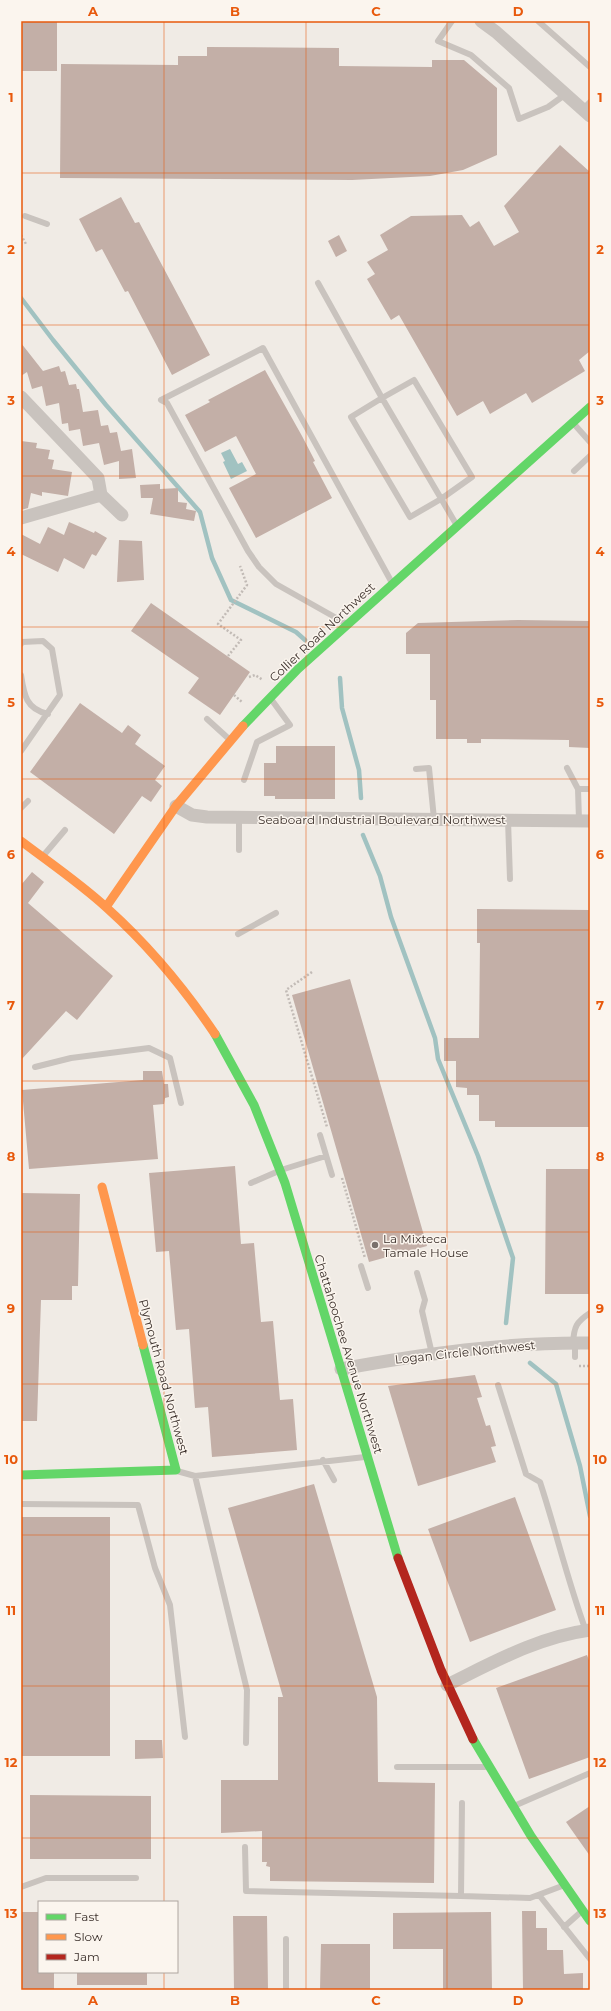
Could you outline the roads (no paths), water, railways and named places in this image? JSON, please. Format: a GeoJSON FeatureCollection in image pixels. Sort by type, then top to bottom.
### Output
{"type":"FeatureCollection","features":[{"type":"Feature","properties":{"kind":"street"},"geometry":{"type":"LineString","coordinates":[[481,21],[496,32],[566,94],[588,109]]}},
{"type":"Feature","properties":{"kind":"street"},"geometry":{"type":"LineString","coordinates":[[21,397],[98,478],[101,495],[122,515]]}},
{"type":"Feature","properties":{"kind":"street","name":"Collier Road Northwest"},"geometry":{"type":"LineString","coordinates":[[106,907],[176,806],[230,740],[298,669],[349,625],[392,583],[590,407]]}},
{"type":"Feature","properties":{"kind":"street"},"geometry":{"type":"LineString","coordinates":[[21,518],[101,495]]}},
{"type":"Feature","properties":{"kind":"street","name":"Seaboard Industrial Boulevard Northwest"},"geometry":{"type":"LineString","coordinates":[[176,806],[192,815],[207,817],[584,820]]}},
{"type":"Feature","properties":{"kind":"street","name":"Chattahoochee Avenue Northwest"},"geometry":{"type":"LineString","coordinates":[[21,841],[106,907],[161,962],[206,1019],[242,1078],[271,1143],[281,1170],[400,1566],[421,1624],[447,1685],[489,1766],[512,1806],[563,1885],[586,1908],[590,1921]]}},
{"type":"Feature","properties":{"kind":"street","name":"Plymouth Road Northwest"},"geometry":{"type":"LineString","coordinates":[[21,1475],[176,1470],[102,1187]]}},
{"type":"Feature","properties":{"kind":"street","name":"Logan Circle Northwest"},"geometry":{"type":"LineString","coordinates":[[341,1369],[432,1354],[502,1346],[590,1343]]}},
{"type":"Feature","properties":{"kind":"street"},"geometry":{"type":"LineString","coordinates":[[447,1685],[510,1653],[535,1643],[570,1633],[588,1631]]}},
{"type":"Feature","properties":{"kind":"lane"},"geometry":{"type":"LineString","coordinates":[[452,21],[438,41],[471,55],[509,88],[519,119],[548,107],[566,94]]}},
{"type":"Feature","properties":{"kind":"lane"},"geometry":{"type":"LineString","coordinates":[[538,21],[590,68]]}},
{"type":"Feature","properties":{"kind":"lane"},"geometry":{"type":"LineString","coordinates":[[25,216],[47,224]]}},
{"type":"Feature","properties":{"kind":"lane"},"geometry":{"type":"LineString","coordinates":[[318,283],[382,398],[457,525]]}},
{"type":"Feature","properties":{"kind":"lane"},"geometry":{"type":"LineString","coordinates":[[349,625],[276,584],[259,567],[248,551],[167,403],[161,400],[263,348],[392,583]]}},
{"type":"Feature","properties":{"kind":"lane"},"geometry":{"type":"LineString","coordinates":[[414,380],[472,477],[441,499],[410,517],[351,417],[382,398],[414,380]]}},
{"type":"Feature","properties":{"kind":"lane"},"geometry":{"type":"LineString","coordinates":[[573,422],[590,442]]}},
{"type":"Feature","properties":{"kind":"lane"},"geometry":{"type":"LineString","coordinates":[[574,470],[590,456]]}},
{"type":"Feature","properties":{"kind":"lane"},"geometry":{"type":"LineString","coordinates":[[21,644],[22,642],[43,641],[52,649],[60,695],[21,751]]}},
{"type":"Feature","properties":{"kind":"lane"},"geometry":{"type":"LineString","coordinates":[[21,675],[24,695],[36,712],[48,714]]}},
{"type":"Feature","properties":{"kind":"lane"},"geometry":{"type":"LineString","coordinates":[[244,780],[257,742],[290,725],[270,698]]}},
{"type":"Feature","properties":{"kind":"lane"},"geometry":{"type":"LineString","coordinates":[[207,719],[230,740]]}},
{"type":"Feature","properties":{"kind":"lane"},"geometry":{"type":"LineString","coordinates":[[416,769],[429,768],[434,819]]}},
{"type":"Feature","properties":{"kind":"lane"},"geometry":{"type":"LineString","coordinates":[[567,768],[578,789],[584,820]]}},
{"type":"Feature","properties":{"kind":"lane"},"geometry":{"type":"LineString","coordinates":[[578,789],[590,789]]}},
{"type":"Feature","properties":{"kind":"lane"},"geometry":{"type":"LineString","coordinates":[[21,808],[28,801]]}},
{"type":"Feature","properties":{"kind":"lane"},"geometry":{"type":"LineString","coordinates":[[239,818],[239,850]]}},
{"type":"Feature","properties":{"kind":"lane"},"geometry":{"type":"LineString","coordinates":[[508,820],[510,879]]}},
{"type":"Feature","properties":{"kind":"lane"},"geometry":{"type":"LineString","coordinates":[[42,857],[65,830]]}},
{"type":"Feature","properties":{"kind":"lane"},"geometry":{"type":"LineString","coordinates":[[238,934],[276,913]]}},
{"type":"Feature","properties":{"kind":"lane"},"geometry":{"type":"LineString","coordinates":[[35,1067],[71,1058],[148,1048],[170,1058],[181,1103]]}},
{"type":"Feature","properties":{"kind":"lane"},"geometry":{"type":"LineString","coordinates":[[320,1135],[332,1174]]}},
{"type":"Feature","properties":{"kind":"lane"},"geometry":{"type":"LineString","coordinates":[[251,1183],[281,1170],[326,1156]]}},
{"type":"Feature","properties":{"kind":"lane"},"geometry":{"type":"LineString","coordinates":[[361,1266],[368,1288]]}},
{"type":"Feature","properties":{"kind":"lane"},"geometry":{"type":"LineString","coordinates":[[417,1273],[425,1300],[422,1311],[432,1354]]}},
{"type":"Feature","properties":{"kind":"lane"},"geometry":{"type":"LineString","coordinates":[[575,1357],[574,1328],[583,1317],[590,1313]]}},
{"type":"Feature","properties":{"kind":"lane"},"geometry":{"type":"LineString","coordinates":[[498,1385],[526,1474],[540,1482],[559,1539],[575,1601],[588,1631]]}},
{"type":"Feature","properties":{"kind":"lane"},"geometry":{"type":"LineString","coordinates":[[176,1470],[195,1476],[323,1460],[367,1457]]}},
{"type":"Feature","properties":{"kind":"lane"},"geometry":{"type":"LineString","coordinates":[[323,1460],[334,1480]]}},
{"type":"Feature","properties":{"kind":"lane"},"geometry":{"type":"LineString","coordinates":[[195,1476],[247,1690],[246,1743]]}},
{"type":"Feature","properties":{"kind":"lane"},"geometry":{"type":"LineString","coordinates":[[21,1504],[138,1505],[154,1568],[170,1605],[185,1737]]}},
{"type":"Feature","properties":{"kind":"lane"},"geometry":{"type":"LineString","coordinates":[[397,1766],[489,1766]]}},
{"type":"Feature","properties":{"kind":"lane"},"geometry":{"type":"LineString","coordinates":[[512,1806],[590,1773]]}},
{"type":"Feature","properties":{"kind":"lane"},"geometry":{"type":"LineString","coordinates":[[461,1896],[462,1803]]}},
{"type":"Feature","properties":{"kind":"lane"},"geometry":{"type":"LineString","coordinates":[[245,1847],[246,1891],[530,1898],[563,1885]]}},
{"type":"Feature","properties":{"kind":"lane"},"geometry":{"type":"LineString","coordinates":[[21,1887],[46,1878],[136,1878]]}},
{"type":"Feature","properties":{"kind":"lane"},"geometry":{"type":"LineString","coordinates":[[539,1895],[590,1959]]}},
{"type":"Feature","properties":{"kind":"lane"},"geometry":{"type":"LineString","coordinates":[[564,1927],[586,1908]]}},
{"type":"Feature","properties":{"kind":"lane"},"geometry":{"type":"LineString","coordinates":[[286,1939],[286,1990]]}},
{"type":"Feature","properties":{"kind":"water"},"geometry":{"type":"Polygon","coordinates":[[[230,449],[238,464],[242,462],[247,471],[231,479],[223,462],[225,461],[221,453],[230,449]]]}},
{"type":"Feature","properties":{"kind":"waterway"},"geometry":{"type":"LineString","coordinates":[[21,298],[106,405],[200,512],[212,558],[231,600],[296,632],[305,640]]}},
{"type":"Feature","properties":{"kind":"waterway"},"geometry":{"type":"LineString","coordinates":[[340,678],[342,708],[359,770],[361,798]]}},
{"type":"Feature","properties":{"kind":"waterway"},"geometry":{"type":"LineString","coordinates":[[363,835],[380,876],[391,917],[435,1038],[438,1059],[478,1156],[513,1258],[506,1323]]}},
{"type":"Feature","properties":{"kind":"waterway"},"geometry":{"type":"LineString","coordinates":[[530,1363],[556,1384],[580,1466],[590,1516]]}},
{"type":"Feature","properties":{"kind":"place","name":"La Mixteca Tamale House"},"geometry":{"type":"Point","coordinates":[375,1245]}}]}
